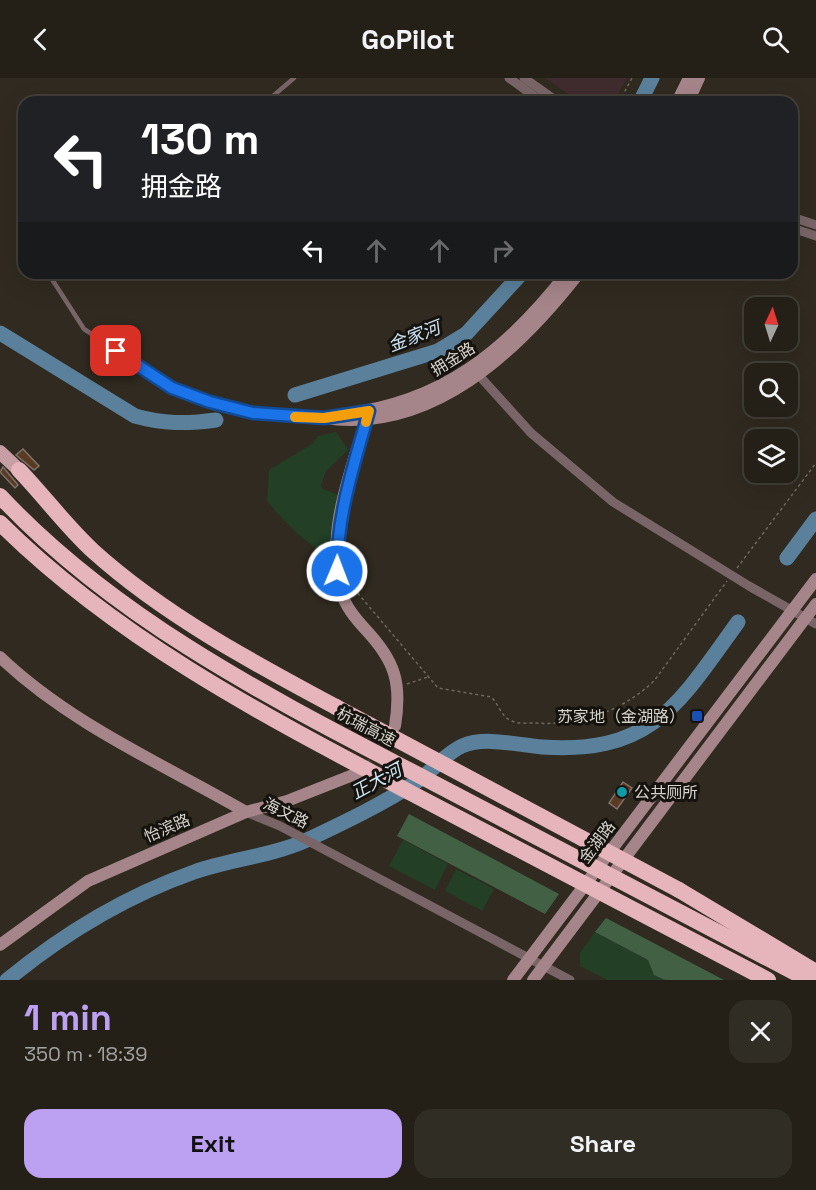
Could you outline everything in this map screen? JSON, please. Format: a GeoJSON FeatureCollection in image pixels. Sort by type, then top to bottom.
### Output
{"type":"FeatureCollection","features":[{"type":"Feature","properties":{"kind":"highway"},"geometry":{"type":"LineString","coordinates":[[19,470],[80,539],[129,580],[225,645],[336,707],[623,858],[816,972]]}},
{"type":"Feature","properties":{"kind":"highway","name":"杭瑞高速"},"geometry":{"type":"LineString","coordinates":[[0,496],[38,533],[93,579],[161,630],[214,664],[334,730],[809,980]]}},
{"type":"Feature","properties":{"kind":"highway"},"geometry":{"type":"LineString","coordinates":[[0,523],[88,600],[204,680],[296,732],[768,980]]}},
{"type":"Feature","properties":{"kind":"main road"},"geometry":{"type":"LineString","coordinates":[[0,452],[19,470]]}},
{"type":"Feature","properties":{"kind":"street"},"geometry":{"type":"LineString","coordinates":[[509,78],[534,96]]}},
{"type":"Feature","properties":{"kind":"street"},"geometry":{"type":"LineString","coordinates":[[524,78],[550,96]]}},
{"type":"Feature","properties":{"kind":"street"},"geometry":{"type":"LineString","coordinates":[[680,96],[689,78]]}},
{"type":"Feature","properties":{"kind":"street"},"geometry":{"type":"LineString","coordinates":[[691,96],[699,78]]}},
{"type":"Feature","properties":{"kind":"street"},"geometry":{"type":"LineString","coordinates":[[798,219],[816,225]]}},
{"type":"Feature","properties":{"kind":"street"},"geometry":{"type":"LineString","coordinates":[[798,230],[816,236]]}},
{"type":"Feature","properties":{"kind":"street","name":"拥金路"},"geometry":{"type":"LineString","coordinates":[[476,372],[562,279]]}},
{"type":"Feature","properties":{"kind":"street"},"geometry":{"type":"LineString","coordinates":[[324,418],[368,416],[425,404],[504,356],[574,279]]}},
{"type":"Feature","properties":{"kind":"street"},"geometry":{"type":"LineString","coordinates":[[476,372],[531,433],[613,502],[732,576],[810,621]]}},
{"type":"Feature","properties":{"kind":"street"},"geometry":{"type":"LineString","coordinates":[[368,416],[345,488],[339,520],[337,571],[347,605],[389,659],[398,688],[395,726]]}},
{"type":"Feature","properties":{"kind":"street","name":"金湖路"},"geometry":{"type":"LineString","coordinates":[[513,980],[816,579]]}},
{"type":"Feature","properties":{"kind":"street","name":"金湖路"},"geometry":{"type":"LineString","coordinates":[[532,980],[810,621],[816,604]]}},
{"type":"Feature","properties":{"kind":"street","name":"海文路"},"geometry":{"type":"LineString","coordinates":[[0,657],[20,676],[83,720],[246,812],[280,826],[570,980]]}},
{"type":"Feature","properties":{"kind":"street","name":"怡滨路"},"geometry":{"type":"LineString","coordinates":[[0,945],[88,881],[246,812],[287,801],[363,771]]}},
{"type":"Feature","properties":{"kind":"lane"},"geometry":{"type":"LineString","coordinates":[[273,96],[294,78]]}},
{"type":"Feature","properties":{"kind":"lane"},"geometry":{"type":"LineString","coordinates":[[52,279],[84,329],[172,388],[210,402],[253,413],[324,418]]}},
{"type":"Feature","properties":{"kind":"path"},"geometry":{"type":"LineString","coordinates":[[622,96],[632,78]]}},
{"type":"Feature","properties":{"kind":"path"},"geometry":{"type":"LineString","coordinates":[[340,585],[351,584],[368,608],[438,688],[491,697],[504,716],[514,722],[550,724],[589,719],[628,702],[654,681],[816,463]]}},
{"type":"Feature","properties":{"kind":"path"},"geometry":{"type":"LineString","coordinates":[[398,688],[429,677]]}},
{"type":"Feature","properties":{"kind":"shaded area"},"geometry":{"type":"Polygon","coordinates":[[[545,78],[627,78],[616,96],[570,96],[545,78]]]}},
{"type":"Feature","properties":{"kind":"green space"},"geometry":{"type":"Polygon","coordinates":[[[336,432],[348,450],[326,471],[321,485],[323,489],[339,495],[332,558],[297,533],[267,501],[269,470],[312,444],[318,436],[336,432]]]}},
{"type":"Feature","properties":{"kind":"green space"},"geometry":{"type":"Polygon","coordinates":[[[409,814],[559,894],[545,914],[397,836],[409,814]]]}},
{"type":"Feature","properties":{"kind":"green space"},"geometry":{"type":"Polygon","coordinates":[[[403,840],[448,864],[435,890],[389,866],[403,840]]]}},
{"type":"Feature","properties":{"kind":"green space"},"geometry":{"type":"Polygon","coordinates":[[[456,869],[494,889],[482,911],[445,891],[456,869]]]}},
{"type":"Feature","properties":{"kind":"green space"},"geometry":{"type":"Polygon","coordinates":[[[606,918],[724,980],[665,980],[654,975],[648,960],[595,932],[606,918]]]}},
{"type":"Feature","properties":{"kind":"green space"},"geometry":{"type":"Polygon","coordinates":[[[595,932],[648,960],[654,974],[665,980],[607,980],[580,966],[580,953],[595,932]]]}},
{"type":"Feature","properties":{"kind":"building"},"geometry":{"type":"Polygon","coordinates":[[[23,449],[39,466],[34,470],[16,455],[23,449]]]}},
{"type":"Feature","properties":{"kind":"building"},"geometry":{"type":"Polygon","coordinates":[[[3,467],[18,485],[15,488],[0,472],[3,467]]]}},
{"type":"Feature","properties":{"kind":"building","name":"公共厕所"},"geometry":{"type":"Polygon","coordinates":[[[623,782],[632,788],[617,809],[609,803],[623,782]]]}},
{"type":"Feature","properties":{"kind":"waterway","name":"金家河"},"geometry":{"type":"LineString","coordinates":[[643,96],[652,78]]}},
{"type":"Feature","properties":{"kind":"waterway","name":"金家河"},"geometry":{"type":"LineString","coordinates":[[295,395],[438,351],[466,334],[516,279]]}},
{"type":"Feature","properties":{"kind":"waterway","name":"金家河"},"geometry":{"type":"LineString","coordinates":[[0,333],[135,416],[155,421],[175,422],[216,420]]}},
{"type":"Feature","properties":{"kind":"waterway","name":"正大河"},"geometry":{"type":"LineString","coordinates":[[787,558],[816,519]]}},
{"type":"Feature","properties":{"kind":"waterway","name":"正大河"},"geometry":{"type":"LineString","coordinates":[[7,980],[72,932],[119,905],[194,872],[280,850],[307,840],[406,788],[462,746],[491,741],[542,747],[580,747],[611,742],[638,732],[660,718],[680,699],[738,622]]}},
{"type":"Feature","properties":{"kind":"tunnel"},"geometry":{"type":"LineString","coordinates":[[363,771],[379,758],[393,729]]}},
{"type":"Feature","properties":{"kind":"slow traffic"},"geometry":{"type":"LineString","coordinates":[[295,417],[324,418],[369,411],[366,422]]}},
{"type":"Feature","properties":{"kind":"place","name":"苏家地（金湖路）"},"geometry":{"type":"Point","coordinates":[697,716]}},
{"type":"Feature","properties":{"kind":"place","name":"公共厕所"},"geometry":{"type":"Point","coordinates":[622,792]}},
{"type":"Feature","properties":{"kind":"route"},"geometry":{"type":"LineString","coordinates":[[116,351],[172,388],[210,402],[253,413],[324,418],[369,411],[345,488],[339,520],[337,571]]}}]}
